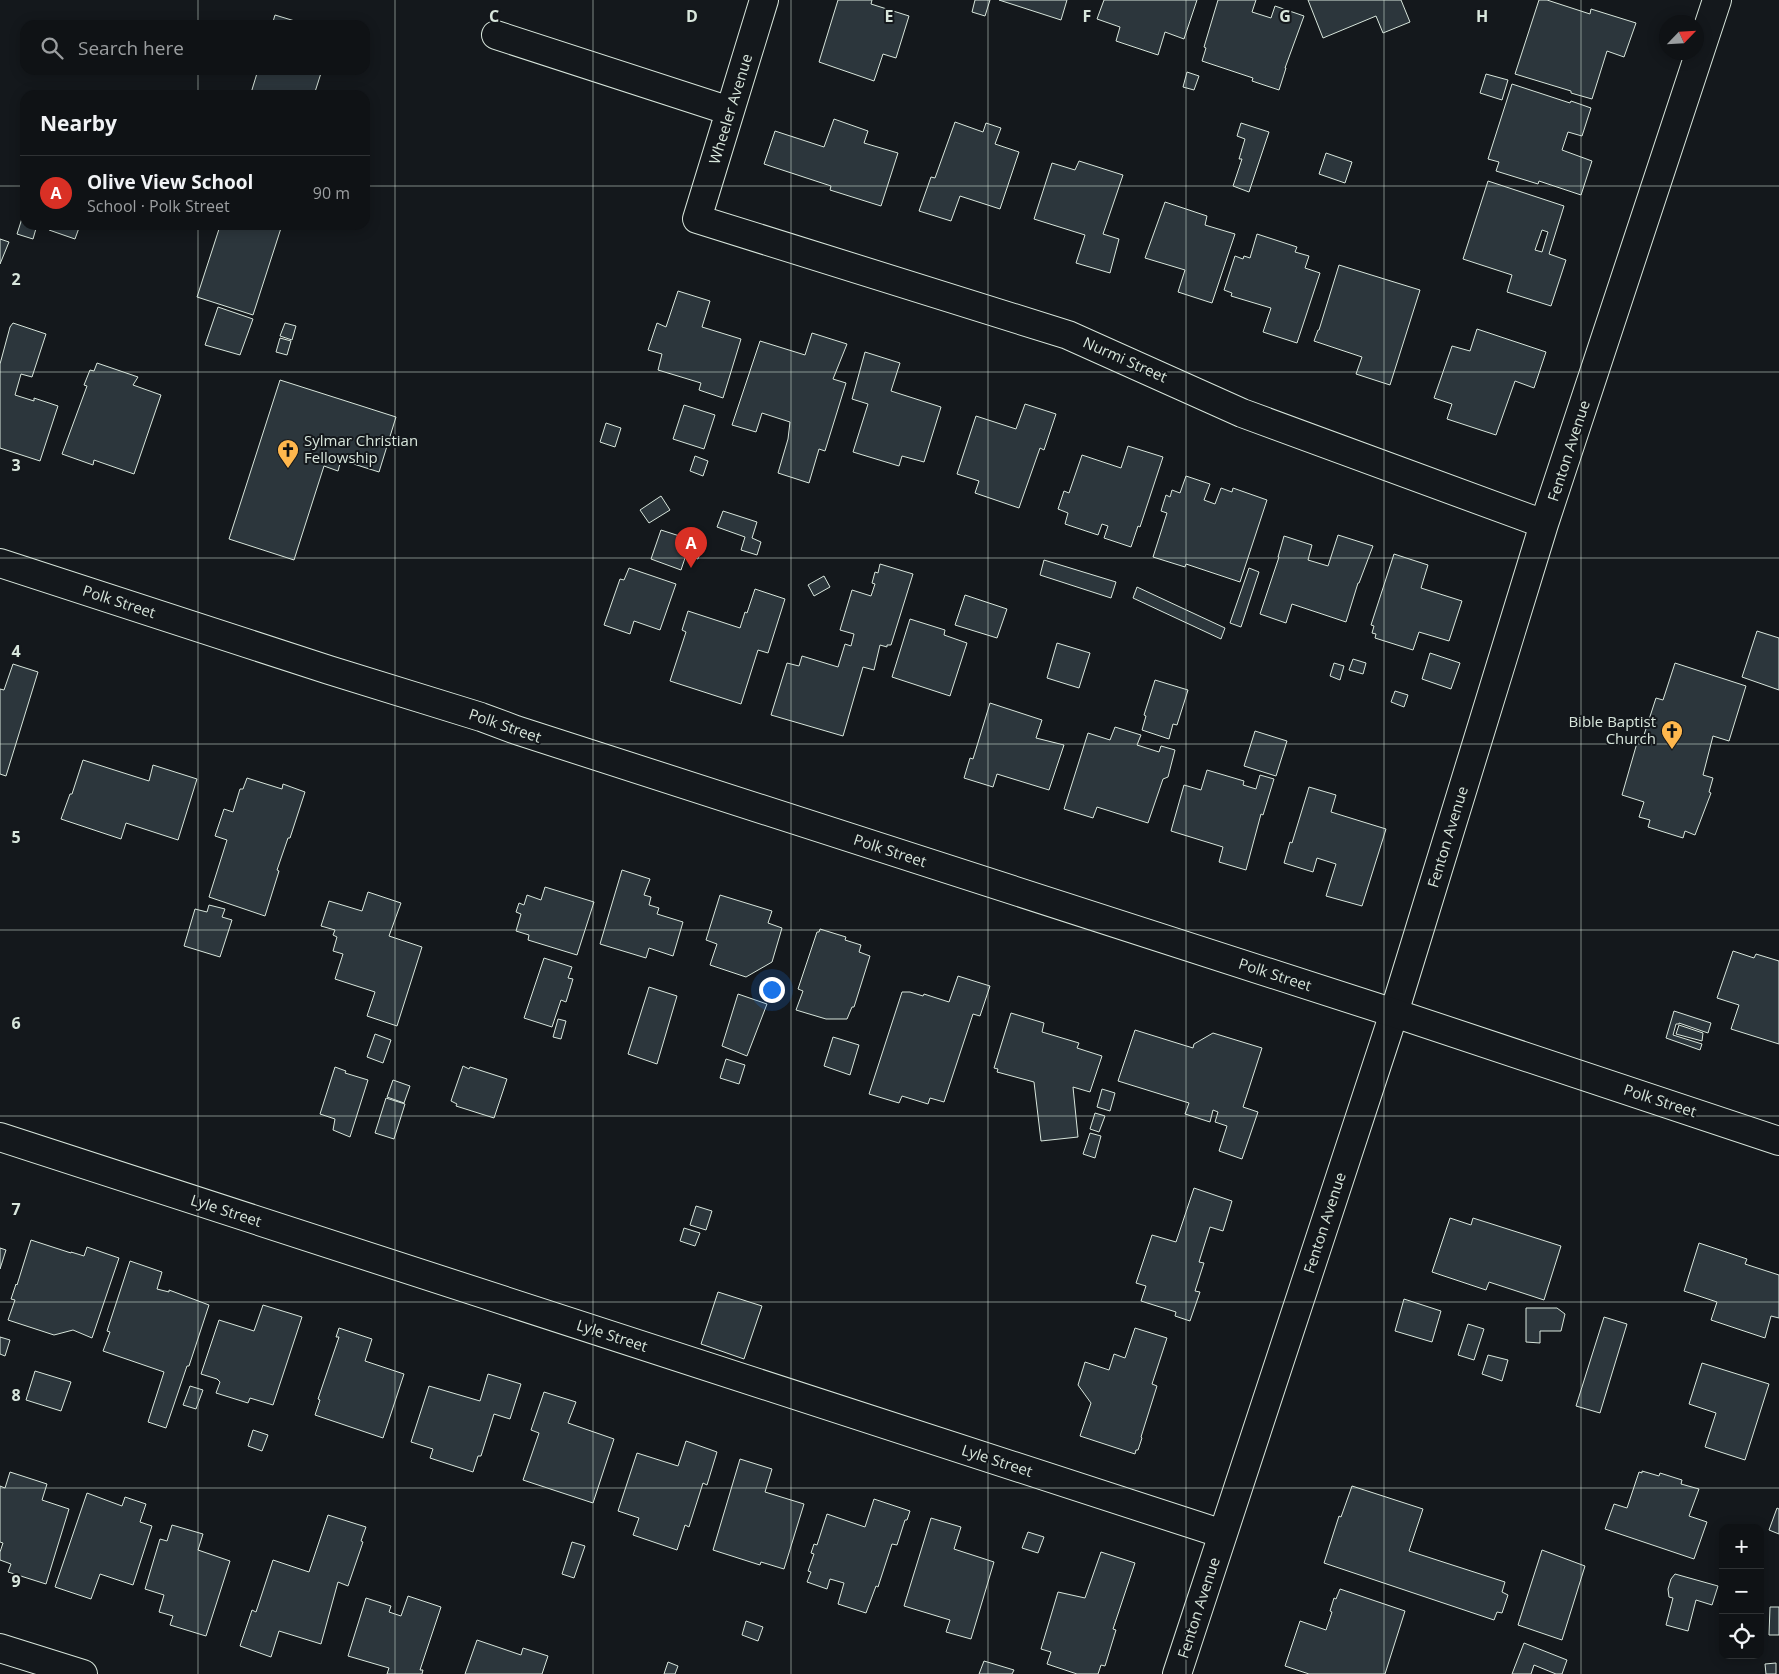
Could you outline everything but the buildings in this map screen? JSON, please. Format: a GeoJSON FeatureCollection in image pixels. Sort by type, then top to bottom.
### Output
{"type":"FeatureCollection","features":[{"type":"Feature","properties":{"kind":"street","name":"Wheeler Avenue"},"geometry":{"type":"LineString","coordinates":[[697,219],[764,0]]}},
{"type":"Feature","properties":{"kind":"street","name":"Fenton Avenue"},"geometry":{"type":"LineString","coordinates":[[1176,1674],[1394,1013],[1544,524],[1717,0]]}},
{"type":"Feature","properties":{"kind":"street"},"geometry":{"type":"LineString","coordinates":[[496,35],[730,111]]}},
{"type":"Feature","properties":{"kind":"street","name":"Nurmi Street"},"geometry":{"type":"LineString","coordinates":[[697,219],[1068,335],[1242,413],[1544,524]]}},
{"type":"Feature","properties":{"kind":"street","name":"Polk Street"},"geometry":{"type":"LineString","coordinates":[[0,563],[1394,1013],[1779,1141]]}},
{"type":"Feature","properties":{"kind":"street","name":"Lyle Street"},"geometry":{"type":"LineString","coordinates":[[0,1137],[1223,1534]]}},
{"type":"Feature","properties":{"kind":"street"},"geometry":{"type":"LineString","coordinates":[[0,1648],[83,1674]]}},
{"type":"Feature","properties":{"kind":"place","name":"Sylmar Christian Fellowship"},"geometry":{"type":"Point","coordinates":[288,469]}},
{"type":"Feature","properties":{"kind":"place","name":"Olive View School"},"geometry":{"type":"Point","coordinates":[691,568]}},
{"type":"Feature","properties":{"kind":"place","name":"Bible Baptist Church"},"geometry":{"type":"Point","coordinates":[1672,750]}}]}
